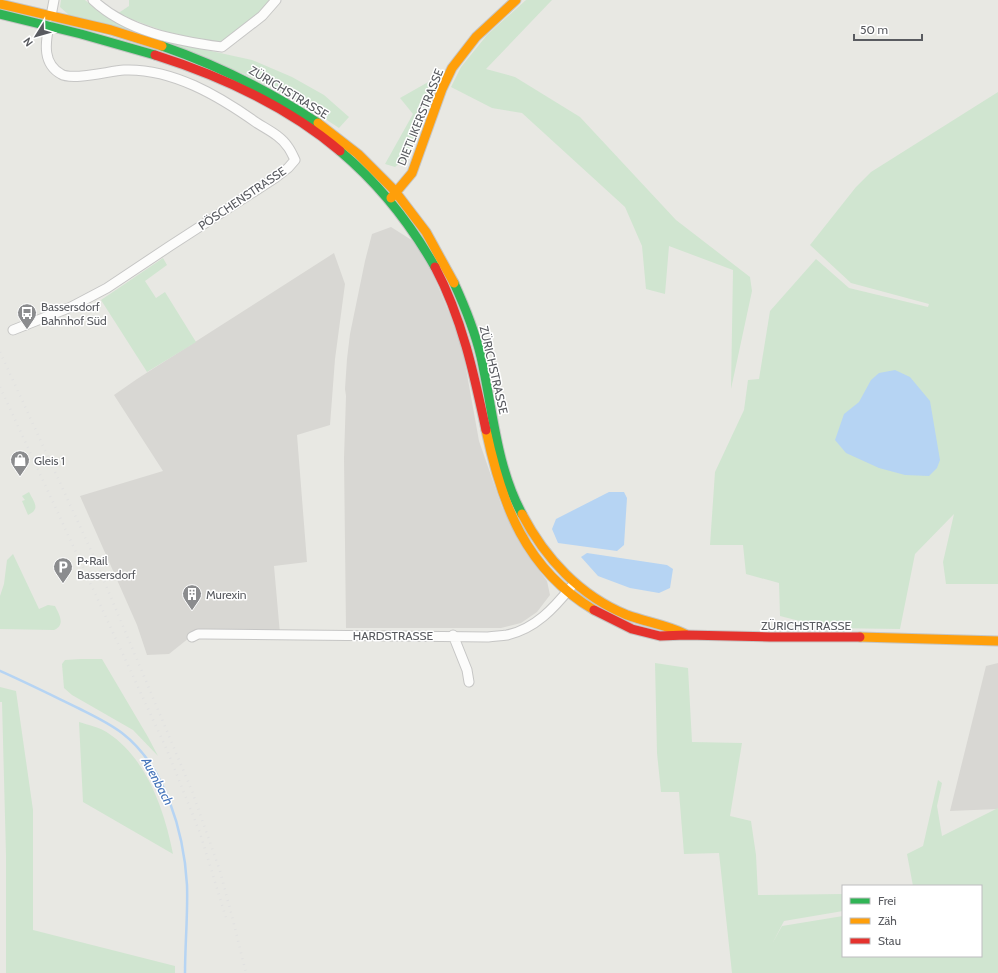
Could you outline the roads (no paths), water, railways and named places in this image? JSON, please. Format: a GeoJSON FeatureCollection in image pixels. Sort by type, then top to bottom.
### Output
{"type":"FeatureCollection","features":[{"type":"Feature","properties":{"kind":"main road","name":"DIETLIKERSTRASSE"},"geometry":{"type":"LineString","coordinates":[[386,196],[396,192],[412,173],[442,89],[452,68],[476,37],[516,0]]}},
{"type":"Feature","properties":{"kind":"main road","name":"ZÜRICHSTRASSE"},"geometry":{"type":"LineString","coordinates":[[0,4],[144,51],[236,86],[290,114],[315,131],[360,168],[386,196],[426,251],[450,298],[471,363],[492,462],[510,516],[517,530],[535,558],[548,573],[577,600],[607,618],[634,629],[663,637],[688,635],[768,638],[924,638],[998,641]]}},
{"type":"Feature","properties":{"kind":"main road","name":"ZÜRICHSTRASSE"},"geometry":{"type":"LineString","coordinates":[[0,14],[50,21],[137,38],[195,58],[242,77],[296,107],[318,122],[346,144],[387,181],[418,220],[453,280],[473,328],[481,356],[500,455],[507,480],[516,504],[526,524],[539,544],[556,565],[586,592],[616,610],[637,618],[665,625],[688,635]]}},
{"type":"Feature","properties":{"kind":"street"},"geometry":{"type":"LineString","coordinates":[[50,21],[54,0]]}},
{"type":"Feature","properties":{"kind":"street"},"geometry":{"type":"LineString","coordinates":[[93,0],[103,10],[118,19],[144,30],[185,42],[222,47],[262,16],[276,0]]}},
{"type":"Feature","properties":{"kind":"street","name":"PÖSCHENSTRASSE"},"geometry":{"type":"LineString","coordinates":[[13,330],[71,308],[107,288],[275,178],[288,168],[295,160],[289,147],[280,138],[209,93],[180,80],[150,72],[124,70],[74,77],[62,75],[52,68],[46,57],[50,21]]}},
{"type":"Feature","properties":{"kind":"street","name":"HARDSTRASSE"},"geometry":{"type":"LineString","coordinates":[[192,636],[198,634],[453,635],[488,637],[508,635],[523,630],[536,623],[554,608],[575,583]]}},
{"type":"Feature","properties":{"kind":"street"},"geometry":{"type":"LineString","coordinates":[[453,635],[467,670],[469,682]]}},
{"type":"Feature","properties":{"kind":"water"},"geometry":{"type":"Polygon","coordinates":[[[895,370],[910,377],[930,401],[940,460],[937,468],[929,476],[905,475],[879,468],[846,453],[835,440],[844,414],[859,402],[871,380],[879,373],[895,370]]]}},
{"type":"Feature","properties":{"kind":"water"},"geometry":{"type":"Polygon","coordinates":[[[609,492],[624,492],[627,498],[624,545],[617,551],[558,543],[552,529],[556,519],[609,492]]]}},
{"type":"Feature","properties":{"kind":"water"},"geometry":{"type":"Polygon","coordinates":[[[587,553],[667,565],[673,569],[670,588],[659,593],[630,588],[598,576],[581,557],[587,553]]]}},
{"type":"Feature","properties":{"kind":"waterway","name":"Auenbach"},"geometry":{"type":"LineString","coordinates":[[0,671],[112,726],[137,747],[150,763],[170,802],[182,844],[187,885],[185,973]]}},
{"type":"Feature","properties":{"kind":"railway"},"geometry":{"type":"LineString","coordinates":[[0,352],[94,557],[192,791],[220,871],[246,973]]}},
{"type":"Feature","properties":{"kind":"railway"},"geometry":{"type":"LineString","coordinates":[[0,387],[167,750],[200,833],[227,921]]}},
{"type":"Feature","properties":{"kind":"place","name":"Bassersdorf Bahnhof Süd"},"geometry":{"type":"Point","coordinates":[27,330]}},
{"type":"Feature","properties":{"kind":"place","name":"Gleis 1"},"geometry":{"type":"Point","coordinates":[20,477]}},
{"type":"Feature","properties":{"kind":"place","name":"P+Rail Bassersdorf"},"geometry":{"type":"Point","coordinates":[63,584]}},
{"type":"Feature","properties":{"kind":"place","name":"Murexin"},"geometry":{"type":"Point","coordinates":[192,611]}}]}
